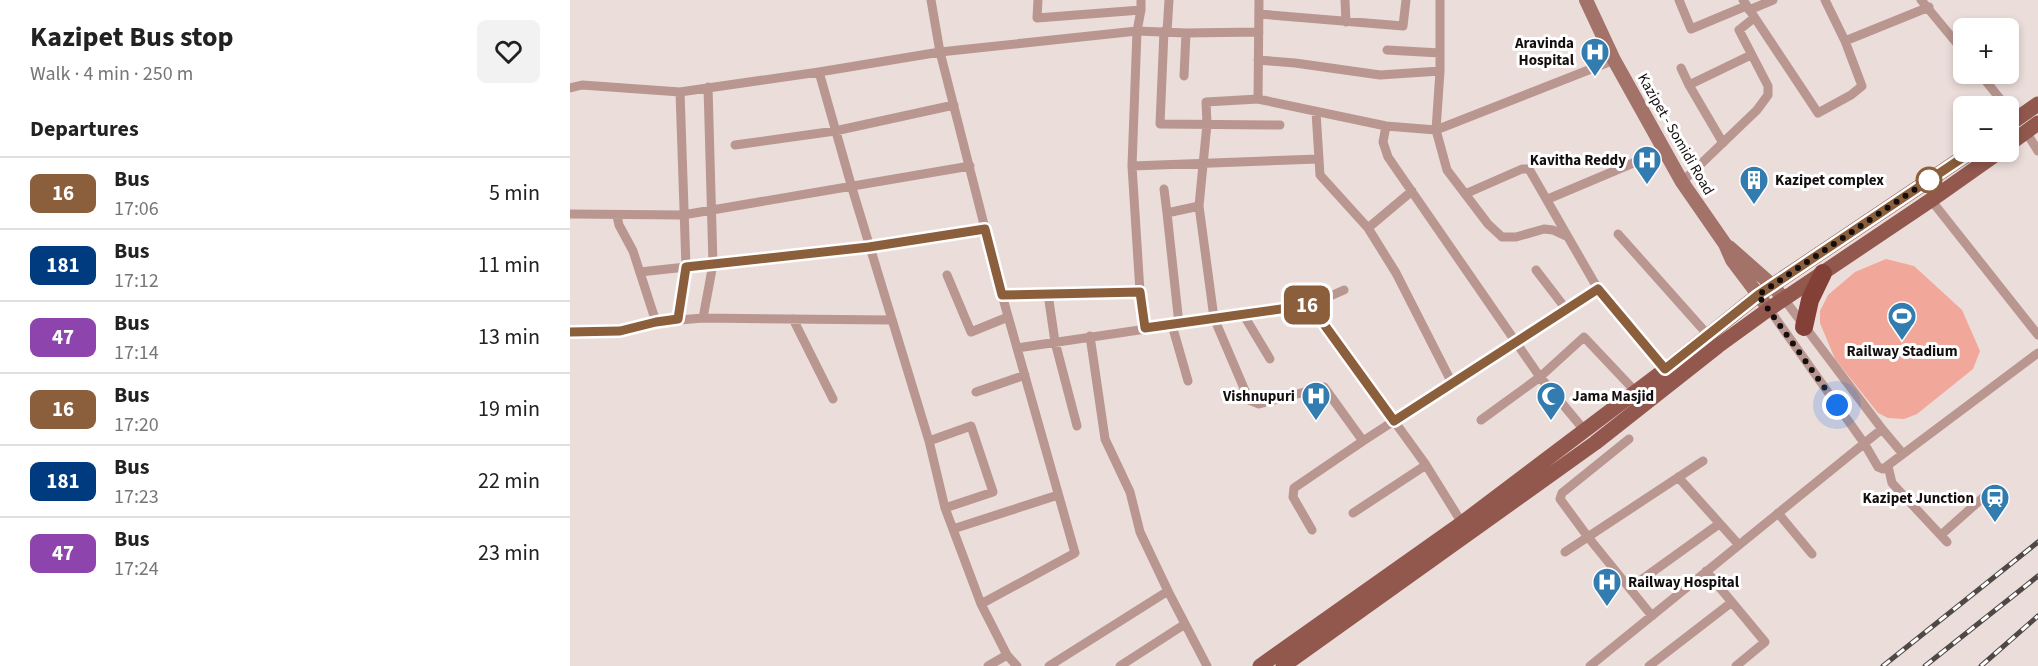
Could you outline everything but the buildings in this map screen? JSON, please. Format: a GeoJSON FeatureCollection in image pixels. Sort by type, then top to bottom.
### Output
{"type":"FeatureCollection","features":[{"type":"Feature","properties":{"kind":"highway"},"geometry":{"type":"LineString","coordinates":[[1804,327],[1810,300],[1823,273]]}},
{"type":"Feature","properties":{"kind":"main road"},"geometry":{"type":"LineString","coordinates":[[2019,111],[2038,104]]}},
{"type":"Feature","properties":{"kind":"main road"},"geometry":{"type":"LineString","coordinates":[[2019,137],[2032,128]]}},
{"type":"Feature","properties":{"kind":"main road"},"geometry":{"type":"LineString","coordinates":[[1260,666],[1462,523],[1665,369],[1758,295],[1956,162]]}},
{"type":"Feature","properties":{"kind":"main road"},"geometry":{"type":"LineString","coordinates":[[1283,666],[1595,443],[1718,346],[1769,309],[1985,162]]}},
{"type":"Feature","properties":{"kind":"street"},"geometry":{"type":"LineString","coordinates":[[931,0],[940,52],[1002,295],[1075,553],[981,604]]}},
{"type":"Feature","properties":{"kind":"street"},"geometry":{"type":"LineString","coordinates":[[1038,0],[1037,18],[1141,5],[1137,31],[1132,166],[1140,292],[1145,328]]}},
{"type":"Feature","properties":{"kind":"street"},"geometry":{"type":"LineString","coordinates":[[1169,0],[1160,124],[1280,125]]}},
{"type":"Feature","properties":{"kind":"street"},"geometry":{"type":"LineString","coordinates":[[1258,99],[1259,0]]}},
{"type":"Feature","properties":{"kind":"street"},"geometry":{"type":"LineString","coordinates":[[1345,0],[1346,22]]}},
{"type":"Feature","properties":{"kind":"street"},"geometry":{"type":"LineString","coordinates":[[1259,14],[1403,26],[1406,0]]}},
{"type":"Feature","properties":{"kind":"street"},"geometry":{"type":"LineString","coordinates":[[1440,0],[1440,72],[1436,130],[1447,170],[1488,224],[1502,237],[1516,237],[1544,229],[1553,230],[1568,237]]}},
{"type":"Feature","properties":{"kind":"street"},"geometry":{"type":"LineString","coordinates":[[1679,0],[1691,29],[1773,0]]}},
{"type":"Feature","properties":{"kind":"street"},"geometry":{"type":"LineString","coordinates":[[1748,9],[1818,113],[1851,95],[1862,86],[1845,41],[1825,0]]}},
{"type":"Feature","properties":{"kind":"street"},"geometry":{"type":"LineString","coordinates":[[1921,0],[1953,38]]}},
{"type":"Feature","properties":{"kind":"street","name":"Kazipet - Somidi Road"},"geometry":{"type":"LineString","coordinates":[[1589,1],[1614,60],[1682,182],[1725,244],[1732,260],[1769,309]]}},
{"type":"Feature","properties":{"kind":"street"},"geometry":{"type":"LineString","coordinates":[[1845,41],[1929,8]]}},
{"type":"Feature","properties":{"kind":"street"},"geometry":{"type":"LineString","coordinates":[[1682,182],[1757,110],[1768,95],[1768,86],[1738,30],[1748,9]]}},
{"type":"Feature","properties":{"kind":"street"},"geometry":{"type":"LineString","coordinates":[[571,87],[582,85],[680,92],[940,52],[1137,31],[1258,32]]}},
{"type":"Feature","properties":{"kind":"street"},"geometry":{"type":"LineString","coordinates":[[1184,76],[1186,33]]}},
{"type":"Feature","properties":{"kind":"street"},"geometry":{"type":"LineString","coordinates":[[1388,50],[1440,53]]}},
{"type":"Feature","properties":{"kind":"street"},"geometry":{"type":"LineString","coordinates":[[1689,85],[1752,55]]}},
{"type":"Feature","properties":{"kind":"street"},"geometry":{"type":"LineString","coordinates":[[1258,60],[1380,75],[1440,72]]}},
{"type":"Feature","properties":{"kind":"street"},"geometry":{"type":"LineString","coordinates":[[1363,441],[1324,387],[1259,404],[1249,400],[1214,318],[1199,206],[1207,124],[1206,102],[1258,99],[1386,126],[1436,130],[1614,60]]}},
{"type":"Feature","properties":{"kind":"street"},"geometry":{"type":"LineString","coordinates":[[1682,68],[1689,85],[1723,143]]}},
{"type":"Feature","properties":{"kind":"street"},"geometry":{"type":"LineString","coordinates":[[819,72],[869,247],[929,441],[945,508],[981,604],[1007,654],[1017,666]]}},
{"type":"Feature","properties":{"kind":"street"},"geometry":{"type":"LineString","coordinates":[[704,318],[713,264],[708,87]]}},
{"type":"Feature","properties":{"kind":"street"},"geometry":{"type":"LineString","coordinates":[[678,319],[686,267],[680,92]]}},
{"type":"Feature","properties":{"kind":"street"},"geometry":{"type":"LineString","coordinates":[[735,145],[835,131],[954,105]]}},
{"type":"Feature","properties":{"kind":"street"},"geometry":{"type":"LineString","coordinates":[[1316,112],[1320,175],[1368,228],[1396,273],[1452,383]]}},
{"type":"Feature","properties":{"kind":"street"},"geometry":{"type":"LineString","coordinates":[[1386,126],[1383,142],[1388,157],[1540,378],[1584,431]]}},
{"type":"Feature","properties":{"kind":"street"},"geometry":{"type":"LineString","coordinates":[[2032,128],[2038,151]]}},
{"type":"Feature","properties":{"kind":"street"},"geometry":{"type":"LineString","coordinates":[[1548,199],[1664,150]]}},
{"type":"Feature","properties":{"kind":"street"},"geometry":{"type":"LineString","coordinates":[[1132,166],[1318,159]]}},
{"type":"Feature","properties":{"kind":"street"},"geometry":{"type":"LineString","coordinates":[[570,214],[617,216],[683,215],[711,212],[970,166]]}},
{"type":"Feature","properties":{"kind":"street"},"geometry":{"type":"LineString","coordinates":[[1465,194],[1526,168],[1532,171],[1598,289],[1665,369]]}},
{"type":"Feature","properties":{"kind":"street"},"geometry":{"type":"LineString","coordinates":[[1164,189],[1176,324],[1188,381]]}},
{"type":"Feature","properties":{"kind":"street"},"geometry":{"type":"LineString","coordinates":[[1368,228],[1412,191]]}},
{"type":"Feature","properties":{"kind":"street"},"geometry":{"type":"LineString","coordinates":[[1931,200],[2038,334]]}},
{"type":"Feature","properties":{"kind":"street"},"geometry":{"type":"LineString","coordinates":[[1167,213],[1199,206]]}},
{"type":"Feature","properties":{"kind":"street"},"geometry":{"type":"LineString","coordinates":[[617,216],[619,225],[633,251],[656,322]]}},
{"type":"Feature","properties":{"kind":"street"},"geometry":{"type":"LineString","coordinates":[[640,272],[869,247],[985,229]]}},
{"type":"Feature","properties":{"kind":"street"},"geometry":{"type":"LineString","coordinates":[[1618,234],[1708,335]]}},
{"type":"Feature","properties":{"kind":"street"},"geometry":{"type":"LineString","coordinates":[[1725,244],[1737,252],[1784,299],[1903,454]]}},
{"type":"Feature","properties":{"kind":"street"},"geometry":{"type":"LineString","coordinates":[[1536,270],[1566,309]]}},
{"type":"Feature","properties":{"kind":"street"},"geometry":{"type":"LineString","coordinates":[[947,275],[971,332],[1008,317]]}},
{"type":"Feature","properties":{"kind":"street"},"geometry":{"type":"LineString","coordinates":[[1312,530],[1293,497],[1294,488],[1598,289]]}},
{"type":"Feature","properties":{"kind":"street"},"geometry":{"type":"LineString","coordinates":[[1017,348],[1310,305],[1344,290]]}},
{"type":"Feature","properties":{"kind":"street"},"geometry":{"type":"LineString","coordinates":[[1002,295],[1140,292]]}},
{"type":"Feature","properties":{"kind":"street"},"geometry":{"type":"LineString","coordinates":[[1048,294],[1055,342],[1077,426]]}},
{"type":"Feature","properties":{"kind":"street"},"geometry":{"type":"LineString","coordinates":[[1310,305],[1426,465],[1462,523]]}},
{"type":"Feature","properties":{"kind":"street"},"geometry":{"type":"LineString","coordinates":[[1769,309],[1864,443],[1878,467],[1883,469],[2038,352]]}},
{"type":"Feature","properties":{"kind":"street"},"geometry":{"type":"LineString","coordinates":[[1244,314],[1270,358]]}},
{"type":"Feature","properties":{"kind":"street"},"geometry":{"type":"LineString","coordinates":[[570,332],[620,331],[656,322],[704,318],[891,320]]}},
{"type":"Feature","properties":{"kind":"street"},"geometry":{"type":"LineString","coordinates":[[793,319],[833,399]]}},
{"type":"Feature","properties":{"kind":"street"},"geometry":{"type":"LineString","coordinates":[[1090,336],[1105,439],[1130,492],[1140,532],[1207,666]]}},
{"type":"Feature","properties":{"kind":"street"},"geometry":{"type":"LineString","coordinates":[[1481,420],[1540,378],[1584,337],[1635,391]]}},
{"type":"Feature","properties":{"kind":"street"},"geometry":{"type":"LineString","coordinates":[[976,392],[1025,375]]}},
{"type":"Feature","properties":{"kind":"street"},"geometry":{"type":"LineString","coordinates":[[929,441],[971,426],[993,492],[945,508]]}},
{"type":"Feature","properties":{"kind":"street"},"geometry":{"type":"LineString","coordinates":[[1590,666],[1882,429]]}},
{"type":"Feature","properties":{"kind":"street"},"geometry":{"type":"LineString","coordinates":[[1629,439],[1562,493],[1562,502],[1652,616]]}},
{"type":"Feature","properties":{"kind":"street"},"geometry":{"type":"LineString","coordinates":[[1565,552],[1703,461]]}},
{"type":"Feature","properties":{"kind":"street"},"geometry":{"type":"LineString","coordinates":[[1353,513],[1426,465]]}},
{"type":"Feature","properties":{"kind":"street"},"geometry":{"type":"LineString","coordinates":[[1888,466],[1892,483],[1944,539],[1987,494]]}},
{"type":"Feature","properties":{"kind":"street"},"geometry":{"type":"LineString","coordinates":[[1678,477],[1739,545]]}},
{"type":"Feature","properties":{"kind":"street"},"geometry":{"type":"LineString","coordinates":[[953,529],[1058,495]]}},
{"type":"Feature","properties":{"kind":"street"},"geometry":{"type":"LineString","coordinates":[[1778,513],[1812,554]]}},
{"type":"Feature","properties":{"kind":"street"},"geometry":{"type":"LineString","coordinates":[[1629,588],[1719,524]]}},
{"type":"Feature","properties":{"kind":"street"},"geometry":{"type":"LineString","coordinates":[[1706,571],[1765,642],[1737,666]]}},
{"type":"Feature","properties":{"kind":"street"},"geometry":{"type":"LineString","coordinates":[[1049,666],[1168,591]]}},
{"type":"Feature","properties":{"kind":"street"},"geometry":{"type":"LineString","coordinates":[[1648,666],[1732,602]]}},
{"type":"Feature","properties":{"kind":"street"},"geometry":{"type":"LineString","coordinates":[[1120,666],[1185,624]]}},
{"type":"Feature","properties":{"kind":"street"},"geometry":{"type":"LineString","coordinates":[[988,666],[1007,654]]}},
{"type":"Feature","properties":{"kind":"shaded area","name":"Railway Stadium"},"geometry":{"type":"Polygon","coordinates":[[[1886,259],[1914,266],[1962,310],[1980,351],[1973,369],[1917,414],[1904,419],[1888,418],[1878,413],[1835,359],[1820,323],[1820,311],[1828,295],[1855,272],[1886,259]]]}},
{"type":"Feature","properties":{"kind":"railway"},"geometry":{"type":"LineString","coordinates":[[1883,666],[2038,542]]}},
{"type":"Feature","properties":{"kind":"railway"},"geometry":{"type":"LineString","coordinates":[[1925,666],[2038,576]]}},
{"type":"Feature","properties":{"kind":"railway"},"geometry":{"type":"LineString","coordinates":[[1981,666],[2038,616]]}},
{"type":"Feature","properties":{"kind":"bus line","name":"16"},"geometry":{"type":"LineString","coordinates":[[570,332],[620,331],[678,319],[686,267],[869,247],[985,229],[1002,295],[1140,292],[1145,328],[1310,305],[1394,421],[1598,289],[1665,369],[1758,295],[1957,162]]}},
{"type":"Feature","properties":{"kind":"place","name":"Aravinda Hospital"},"geometry":{"type":"Point","coordinates":[1595,78]}},
{"type":"Feature","properties":{"kind":"place","name":"Kavitha Reddy"},"geometry":{"type":"Point","coordinates":[1647,186]}},
{"type":"Feature","properties":{"kind":"place","name":"Kazipet complex"},"geometry":{"type":"Point","coordinates":[1754,206]}},
{"type":"Feature","properties":{"kind":"place","name":"Railway Stadium"},"geometry":{"type":"Point","coordinates":[1902,342]}},
{"type":"Feature","properties":{"kind":"place","name":"Vishnupuri"},"geometry":{"type":"Point","coordinates":[1316,422]}},
{"type":"Feature","properties":{"kind":"place","name":"Jama Masjid"},"geometry":{"type":"Point","coordinates":[1551,422]}},
{"type":"Feature","properties":{"kind":"place","name":"Kazipet Junction"},"geometry":{"type":"Point","coordinates":[1995,524]}},
{"type":"Feature","properties":{"kind":"place","name":"Railway Hospital"},"geometry":{"type":"Point","coordinates":[1607,608]}},
{"type":"Feature","properties":{"kind":"route"},"geometry":{"type":"LineString","coordinates":[[1837,405],[1758,295],[1929,180]]}}]}
